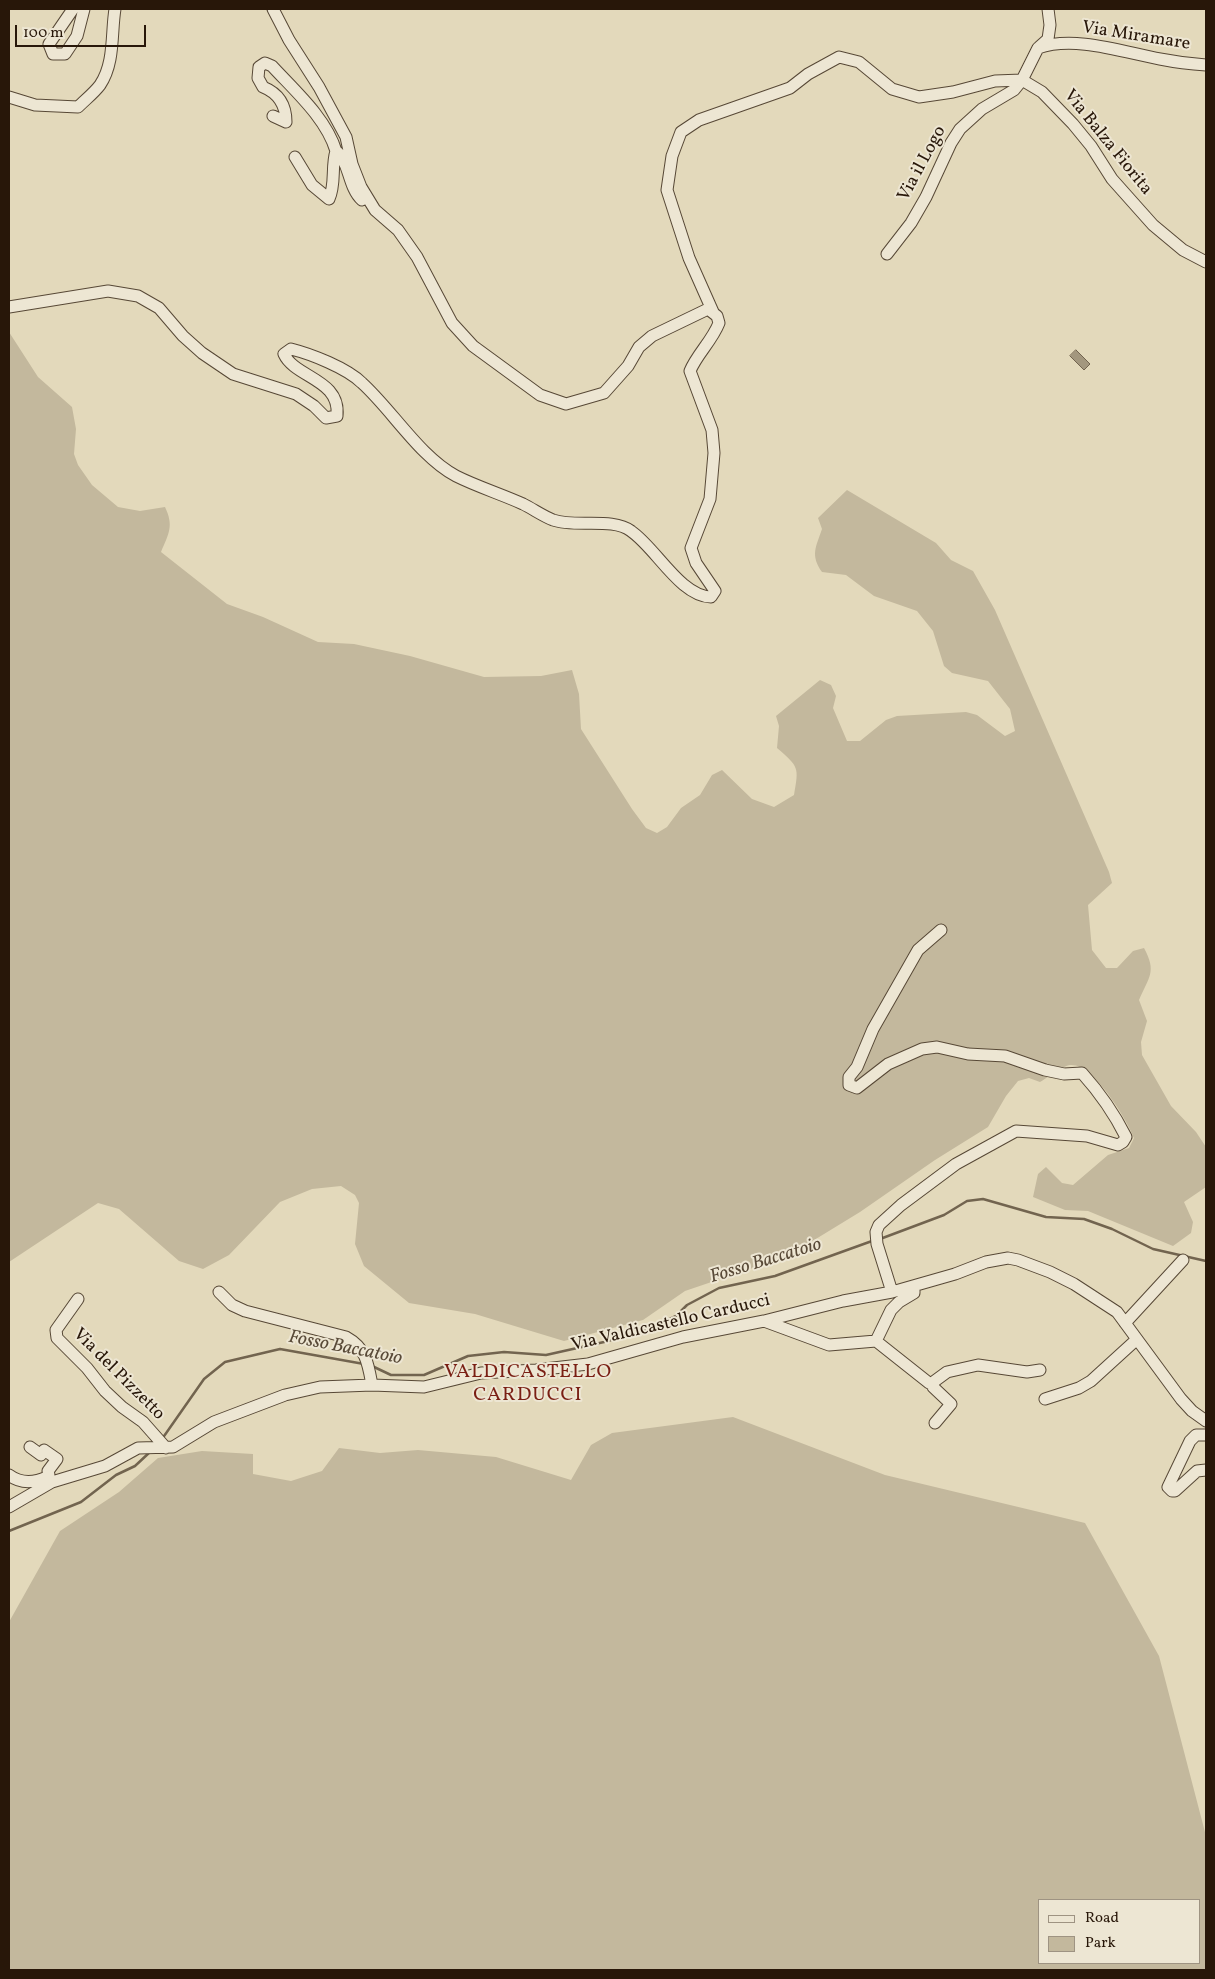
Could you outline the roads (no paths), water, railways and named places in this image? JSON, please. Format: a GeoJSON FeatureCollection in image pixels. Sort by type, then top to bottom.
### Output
{"type":"FeatureCollection","features":[{"type":"Feature","properties":{"kind":"street"},"geometry":{"type":"LineString","coordinates":[[73,9],[49,44],[53,54],[65,54],[78,36],[84,9]]}},
{"type":"Feature","properties":{"kind":"street"},"geometry":{"type":"LineString","coordinates":[[9,97],[35,105],[78,107],[100,84],[107,67],[112,49],[115,9]]}},
{"type":"Feature","properties":{"kind":"street"},"geometry":{"type":"LineString","coordinates":[[274,9],[289,40],[319,87],[346,137],[352,164],[361,187],[375,210]]}},
{"type":"Feature","properties":{"kind":"street"},"geometry":{"type":"LineString","coordinates":[[9,306],[108,291],[138,296],[159,308],[184,336],[210,358],[241,377],[296,394],[314,406],[326,418],[337,416],[338,407],[330,392],[312,376],[287,361],[284,354],[291,349],[325,361],[361,382],[434,459],[455,475],[523,504],[554,520],[575,523],[604,523],[630,529],[649,546],[679,581],[703,597],[711,597],[715,591],[696,563],[692,548],[710,499],[714,453],[712,430],[690,371],[719,323],[711,310],[689,258],[666,190],[672,156],[681,132],[698,120],[790,88],[808,74],[839,56],[859,62],[892,89],[919,97],[953,92],[995,81],[1022,80],[1038,48],[1048,39],[1050,25],[1048,9]]}},
{"type":"Feature","properties":{"kind":"street","name":"Via Miramare"},"geometry":{"type":"LineString","coordinates":[[1038,48],[1047,44],[1091,45],[1120,49],[1160,59],[1206,65]]}},
{"type":"Feature","properties":{"kind":"street"},"geometry":{"type":"LineString","coordinates":[[273,116],[286,122],[286,110],[281,101],[274,91],[263,87],[258,78],[259,67],[264,63],[272,66],[318,118],[332,140],[336,151],[340,154],[351,185],[359,198],[398,230],[417,257],[452,323],[473,346],[540,395],[566,404],[604,393],[628,366],[639,347],[652,336],[711,310]]}},
{"type":"Feature","properties":{"kind":"street","name":"Via il Logo"},"geometry":{"type":"LineString","coordinates":[[886,254],[911,223],[926,197],[951,143],[960,129],[982,108],[1014,90],[1022,80]]}},
{"type":"Feature","properties":{"kind":"street","name":"Via Balza Fiorita"},"geometry":{"type":"LineString","coordinates":[[1022,80],[1042,92],[1073,124],[1091,146],[1112,179],[1153,225],[1183,250],[1206,262]]}},
{"type":"Feature","properties":{"kind":"street"},"geometry":{"type":"LineString","coordinates":[[295,156],[312,185],[329,199],[333,187],[333,159],[336,151]]}},
{"type":"Feature","properties":{"kind":"street"},"geometry":{"type":"LineString","coordinates":[[892,1292],[876,1240],[876,1232],[880,1225],[924,1186],[956,1164],[1016,1131],[1087,1136],[1118,1145],[1126,1137],[1107,1103],[1082,1073],[1064,1074],[1045,1070],[1005,1056],[968,1054],[937,1047],[922,1049],[888,1064],[857,1088],[849,1085],[849,1077],[858,1068],[873,1030],[918,950],[941,930]]}},
{"type":"Feature","properties":{"kind":"street","name":"Via Valdicastello Carducci"},"geometry":{"type":"LineString","coordinates":[[9,1507],[49,1480],[105,1466],[138,1448],[173,1447],[214,1422],[285,1395],[320,1387],[372,1385],[424,1387],[481,1373],[536,1370],[588,1364],[683,1337],[764,1321],[843,1301],[892,1292],[986,1262],[1008,1258],[1050,1272],[1074,1284],[1117,1312],[1181,1399],[1192,1411],[1206,1421]]}},
{"type":"Feature","properties":{"kind":"street"},"geometry":{"type":"LineString","coordinates":[[1125,1323],[1183,1260]]}},
{"type":"Feature","properties":{"kind":"street"},"geometry":{"type":"LineString","coordinates":[[876,1341],[891,1310],[899,1302],[914,1294],[914,1286]]}},
{"type":"Feature","properties":{"kind":"street"},"geometry":{"type":"LineString","coordinates":[[219,1292],[232,1305],[245,1311],[346,1337],[356,1343],[364,1354],[372,1385]]}},
{"type":"Feature","properties":{"kind":"street","name":"Via del Pizzetto"},"geometry":{"type":"LineString","coordinates":[[78,1299],[56,1330],[57,1338],[105,1391],[122,1407],[143,1422],[166,1448]]}},
{"type":"Feature","properties":{"kind":"street"},"geometry":{"type":"LineString","coordinates":[[764,1321],[829,1345],[876,1341],[926,1382],[932,1383],[947,1372],[978,1365],[1027,1372],[1040,1370]]}},
{"type":"Feature","properties":{"kind":"street"},"geometry":{"type":"LineString","coordinates":[[1045,1399],[1079,1388],[1091,1381],[1136,1340]]}},
{"type":"Feature","properties":{"kind":"street"},"geometry":{"type":"LineString","coordinates":[[932,1383],[935,1390],[951,1404],[935,1423]]}},
{"type":"Feature","properties":{"kind":"street"},"geometry":{"type":"LineString","coordinates":[[1206,1434],[1196,1435],[1190,1441],[1168,1487],[1175,1491],[1198,1470],[1206,1470]]}},
{"type":"Feature","properties":{"kind":"street"},"geometry":{"type":"LineString","coordinates":[[9,1475],[16,1480],[35,1483],[49,1480],[48,1471],[57,1459],[44,1450],[41,1455],[30,1447]]}},
{"type":"Feature","properties":{"kind":"waterway","name":"Fosso Baccatoio"},"geometry":{"type":"LineString","coordinates":[[880,1239],[944,1215],[967,1201],[983,1199],[1046,1217],[1084,1219],[1112,1229],[1153,1249],[1206,1261]]}},
{"type":"Feature","properties":{"kind":"waterway","name":"Fosso Baccatoio"},"geometry":{"type":"LineString","coordinates":[[372,1366],[391,1375],[424,1375],[468,1356],[504,1352],[546,1355],[604,1342],[644,1331],[676,1316],[687,1305],[719,1288],[775,1276],[872,1241]]}},
{"type":"Feature","properties":{"kind":"waterway","name":"Fosso Baccatoio"},"geometry":{"type":"LineString","coordinates":[[162,1439],[204,1379],[225,1362],[280,1349],[364,1364]]}},
{"type":"Feature","properties":{"kind":"waterway","name":"Fosso Baccatoio"},"geometry":{"type":"LineString","coordinates":[[9,1531],[81,1502],[116,1475],[135,1466],[150,1452]]}},
{"type":"Feature","properties":{"kind":"district","name":"VALDICASTELLO CARDUCCI"},"geometry":{"type":"Point","coordinates":[528,1384]}}]}
